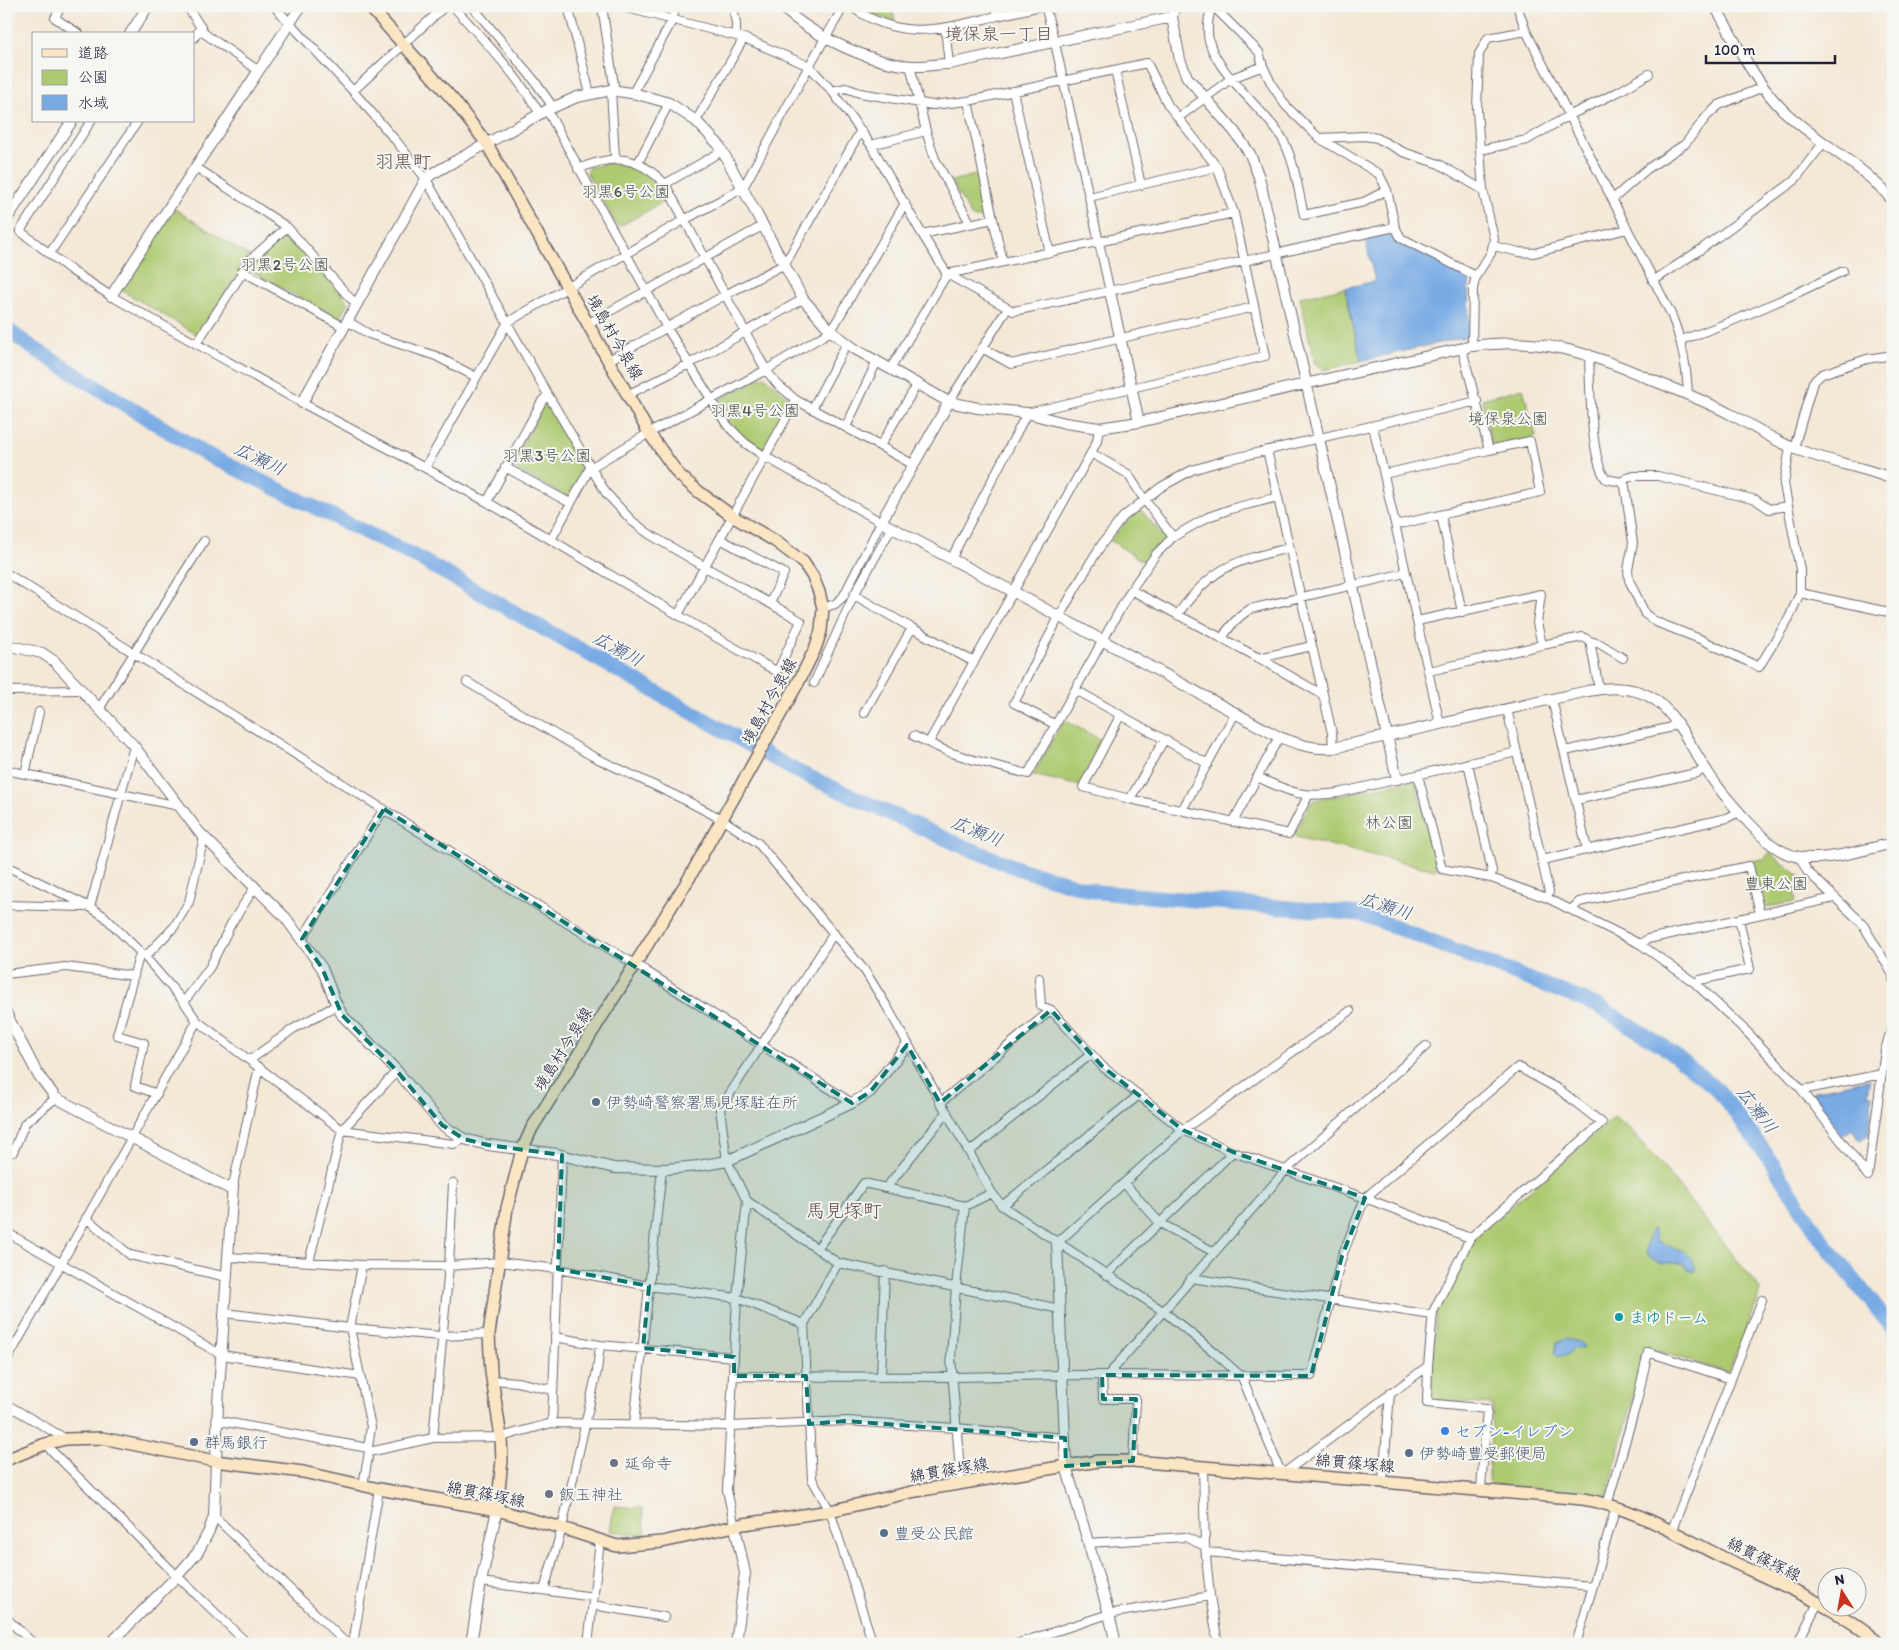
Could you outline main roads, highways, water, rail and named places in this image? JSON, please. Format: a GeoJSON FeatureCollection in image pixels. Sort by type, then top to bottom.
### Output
{"type":"FeatureCollection","features":[{"type":"Feature","properties":{"kind":"main road","name":"境島村今泉線"},"geometry":{"type":"LineString","coordinates":[[369,6],[455,102],[487,144],[567,288],[629,394],[649,433],[678,474],[732,516],[775,541],[803,562],[816,584],[823,608],[823,624],[819,640],[790,698],[724,816],[636,965],[532,1128],[522,1150],[507,1208],[489,1334],[492,1380],[501,1437],[502,1460],[497,1510]]}},
{"type":"Feature","properties":{"kind":"main road","name":"綿貫篠塚線"},"geometry":{"type":"LineString","coordinates":[[6,1460],[45,1444],[66,1439],[102,1438],[215,1461],[303,1472],[379,1490],[497,1510],[618,1546],[662,1542],[744,1524],[830,1511],[916,1491],[1099,1461],[1133,1461],[1583,1499],[1612,1506],[1671,1532],[1818,1603],[1880,1644]]}},
{"type":"Feature","properties":{"kind":"water"},"geometry":{"type":"Polygon","coordinates":[[[1389,233],[1394,235],[1396,241],[1466,275],[1470,280],[1468,289],[1469,333],[1465,337],[1361,361],[1345,288],[1375,281],[1365,237],[1389,233]]]}},
{"type":"Feature","properties":{"kind":"water"},"geometry":{"type":"Polygon","coordinates":[[[1870,1079],[1867,1094],[1872,1095],[1869,1134],[1860,1140],[1852,1129],[1842,1136],[1812,1097],[1814,1091],[1870,1079]]]}},
{"type":"Feature","properties":{"kind":"water"},"geometry":{"type":"Polygon","coordinates":[[[1653,1228],[1657,1241],[1686,1254],[1691,1258],[1696,1271],[1690,1271],[1684,1263],[1660,1263],[1651,1258],[1647,1253],[1646,1245],[1653,1228]]]}},
{"type":"Feature","properties":{"kind":"water"},"geometry":{"type":"Polygon","coordinates":[[[1566,1339],[1580,1342],[1584,1347],[1573,1349],[1566,1356],[1558,1356],[1555,1353],[1557,1343],[1566,1339]]]}},
{"type":"Feature","properties":{"kind":"waterway","name":"広瀬川"},"geometry":{"type":"LineString","coordinates":[[6,329],[33,348],[204,453],[420,559],[794,770],[955,843],[1020,869],[1098,892],[1362,914],[1598,1006],[1663,1046],[1718,1090],[1766,1154],[1820,1237],[1893,1329]]}},
{"type":"Feature","properties":{"kind":"place","name":"伊勢崎警察署馬見塚駐在所"},"geometry":{"type":"Point","coordinates":[596,1102]}},
{"type":"Feature","properties":{"kind":"place","name":"まゆドーム"},"geometry":{"type":"Point","coordinates":[1619,1317]}},
{"type":"Feature","properties":{"kind":"place","name":"セブン-イレブン"},"geometry":{"type":"Point","coordinates":[1445,1431]}},
{"type":"Feature","properties":{"kind":"place","name":"群馬銀行"},"geometry":{"type":"Point","coordinates":[194,1442]}},
{"type":"Feature","properties":{"kind":"place","name":"伊勢崎豊受郵便局"},"geometry":{"type":"Point","coordinates":[1409,1453]}},
{"type":"Feature","properties":{"kind":"place","name":"延命寺"},"geometry":{"type":"Point","coordinates":[614,1463]}},
{"type":"Feature","properties":{"kind":"place","name":"飯玉神社"},"geometry":{"type":"Point","coordinates":[549,1494]}},
{"type":"Feature","properties":{"kind":"place","name":"豊受公民館"},"geometry":{"type":"Point","coordinates":[884,1533]}},
{"type":"Feature","properties":{"kind":"district","name":"境保泉一丁目"},"geometry":{"type":"Point","coordinates":[999,34]}},
{"type":"Feature","properties":{"kind":"district","name":"羽黒町"},"geometry":{"type":"Point","coordinates":[403,161]}},
{"type":"Feature","properties":{"kind":"district","name":"馬見塚町"},"geometry":{"type":"Point","coordinates":[844,1210]}},
{"type":"Feature","properties":{"kind":"park label","name":"羽黒6号公園"},"geometry":{"type":"Point","coordinates":[626,191]}},
{"type":"Feature","properties":{"kind":"park label","name":"羽黒2号公園"},"geometry":{"type":"Point","coordinates":[285,264]}},
{"type":"Feature","properties":{"kind":"park label","name":"羽黒4号公園"},"geometry":{"type":"Point","coordinates":[755,410]}},
{"type":"Feature","properties":{"kind":"park label","name":"境保泉公園"},"geometry":{"type":"Point","coordinates":[1508,418]}},
{"type":"Feature","properties":{"kind":"park label","name":"羽黒3号公園"},"geometry":{"type":"Point","coordinates":[547,455]}},
{"type":"Feature","properties":{"kind":"park label","name":"林公園"},"geometry":{"type":"Point","coordinates":[1389,822]}},
{"type":"Feature","properties":{"kind":"park label","name":"豊東公園"},"geometry":{"type":"Point","coordinates":[1776,883]}}]}
